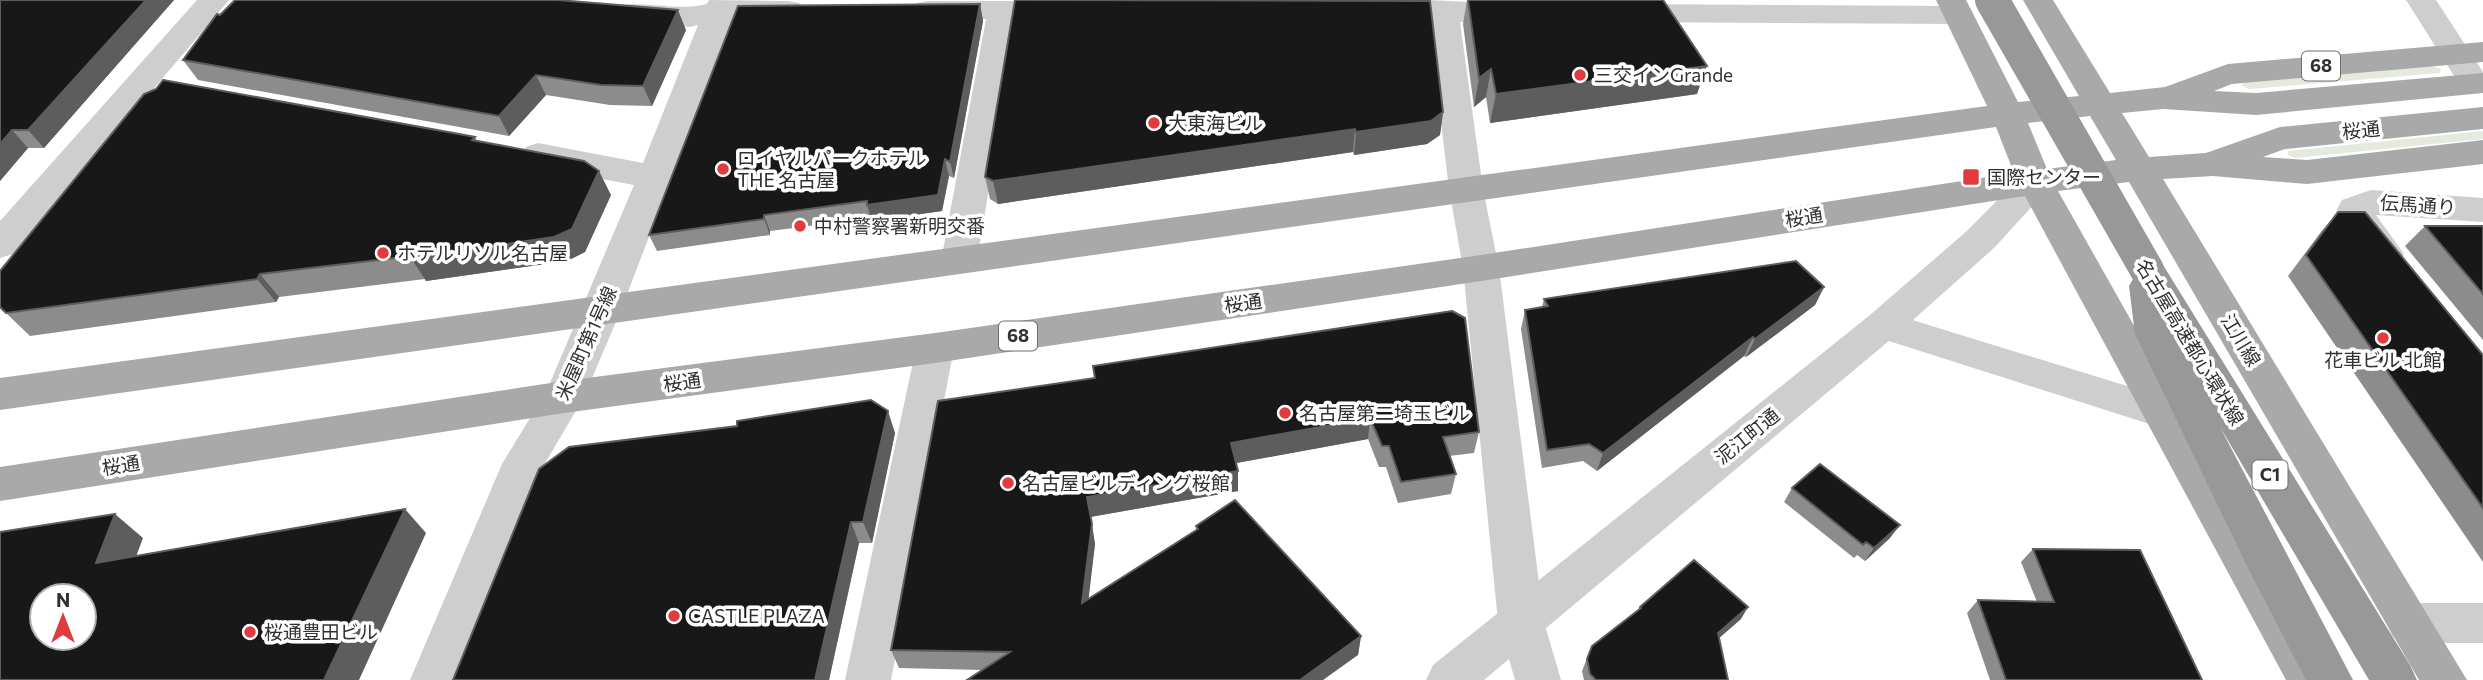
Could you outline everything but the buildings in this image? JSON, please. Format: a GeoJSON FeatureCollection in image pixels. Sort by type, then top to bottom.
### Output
{"type":"FeatureCollection","features":[{"type":"Feature","properties":{"kind":"highway","name":"名古屋高速都心環状線"},"geometry":{"type":"LineString","coordinates":[[1992,0],[2147,270],[2395,680]]}},
{"type":"Feature","properties":{"kind":"highway"},"geometry":{"type":"LineString","coordinates":[[2147,270],[2154,334],[2265,559],[2330,680]]}},
{"type":"Feature","properties":{"kind":"main road","name":"江川線"},"geometry":{"type":"LineString","coordinates":[[2038,0],[2444,680]]}},
{"type":"Feature","properties":{"kind":"main road"},"geometry":{"type":"LineString","coordinates":[[1955,8],[2008,114],[2035,182],[2311,680]]}},
{"type":"Feature","properties":{"kind":"main road","name":"68"},"geometry":{"type":"LineString","coordinates":[[2163,98],[2228,74],[2470,53]]}},
{"type":"Feature","properties":{"kind":"main road","name":"桜通"},"geometry":{"type":"LineString","coordinates":[[0,394],[2008,114],[2163,98],[2256,104],[2479,83]]}},
{"type":"Feature","properties":{"kind":"main road","name":"桜通"},"geometry":{"type":"LineString","coordinates":[[0,484],[564,397],[935,348],[1481,268],[2035,182],[2139,169],[2210,165],[2280,138],[2483,118]]}},
{"type":"Feature","properties":{"kind":"main road","name":"68"},"geometry":{"type":"LineString","coordinates":[[2210,165],[2307,172],[2483,152]]}},
{"type":"Feature","properties":{"kind":"street"},"geometry":{"type":"LineString","coordinates":[[0,245],[158,86],[214,0]]}},
{"type":"Feature","properties":{"kind":"street"},"geometry":{"type":"LineString","coordinates":[[2421,0],[2470,53],[2479,83]]}},
{"type":"Feature","properties":{"kind":"street"},"geometry":{"type":"LineString","coordinates":[[594,10],[690,18],[722,5],[814,10]]}},
{"type":"Feature","properties":{"kind":"street","name":"米屋町第1号線"},"geometry":{"type":"LineString","coordinates":[[433,680],[523,464],[564,397],[602,310],[722,5]]}},
{"type":"Feature","properties":{"kind":"street"},"geometry":{"type":"LineString","coordinates":[[958,261],[1004,5]]}},
{"type":"Feature","properties":{"kind":"street"},"geometry":{"type":"LineString","coordinates":[[895,10],[1004,5],[1100,10]]}},
{"type":"Feature","properties":{"kind":"street"},"geometry":{"type":"LineString","coordinates":[[1443,6],[1466,190],[1481,268],[1521,622],[1538,680]]}},
{"type":"Feature","properties":{"kind":"street"},"geometry":{"type":"LineString","coordinates":[[1347,12],[1443,6],[1539,13]]}},
{"type":"Feature","properties":{"kind":"street"},"geometry":{"type":"LineString","coordinates":[[1594,13],[1955,8]]}},
{"type":"Feature","properties":{"kind":"street"},"geometry":{"type":"LineString","coordinates":[[502,149],[653,177]]}},
{"type":"Feature","properties":{"kind":"street","name":"泥江町通"},"geometry":{"type":"LineString","coordinates":[[1449,680],[1883,325],[1982,239],[2035,182]]}},
{"type":"Feature","properties":{"kind":"street","name":"伝馬通り"},"geometry":{"type":"LineString","coordinates":[[2404,276],[2369,234],[2355,209],[2371,202],[2483,210]]}},
{"type":"Feature","properties":{"kind":"street"},"geometry":{"type":"LineString","coordinates":[[1883,325],[2165,413]]}},
{"type":"Feature","properties":{"kind":"street"},"geometry":{"type":"LineString","coordinates":[[868,680],[935,348]]}},
{"type":"Feature","properties":{"kind":"street"},"geometry":{"type":"LineString","coordinates":[[2409,623],[2483,623]]}},
{"type":"Feature","properties":{"kind":"shaded area"},"geometry":{"type":"Polygon","coordinates":[[[2428,65],[2441,69],[2440,73],[2250,89],[2241,86],[2244,82],[2428,65]]]}},
{"type":"Feature","properties":{"kind":"shaded area"},"geometry":{"type":"Polygon","coordinates":[[[2483,131],[2483,139],[2295,158],[2288,155],[2288,151],[2483,131]]]}},
{"type":"Feature","properties":{"kind":"place","name":"三交インGrande"},"geometry":{"type":"Point","coordinates":[1580,75]}},
{"type":"Feature","properties":{"kind":"place","name":"大東海ビル"},"geometry":{"type":"Point","coordinates":[1154,123]}},
{"type":"Feature","properties":{"kind":"place","name":"ロイヤルパークホテル THE 名古屋"},"geometry":{"type":"Point","coordinates":[723,169]}},
{"type":"Feature","properties":{"kind":"place","name":"国際センター"},"geometry":{"type":"Point","coordinates":[1971,177]}},
{"type":"Feature","properties":{"kind":"place","name":"中村警察署新明交番"},"geometry":{"type":"Point","coordinates":[800,226]}},
{"type":"Feature","properties":{"kind":"place","name":"ホテルリソル名古屋"},"geometry":{"type":"Point","coordinates":[383,253]}},
{"type":"Feature","properties":{"kind":"place","name":"花車ビル 北館"},"geometry":{"type":"Point","coordinates":[2383,338]}},
{"type":"Feature","properties":{"kind":"place","name":"名古屋第二埼玉ビル"},"geometry":{"type":"Point","coordinates":[1285,413]}},
{"type":"Feature","properties":{"kind":"place","name":"名古屋ビルディング桜館"},"geometry":{"type":"Point","coordinates":[1008,483]}},
{"type":"Feature","properties":{"kind":"place","name":"CASTLE PLAZA"},"geometry":{"type":"Point","coordinates":[674,616]}},
{"type":"Feature","properties":{"kind":"place","name":"桜通豊田ビル"},"geometry":{"type":"Point","coordinates":[250,632]}}]}
